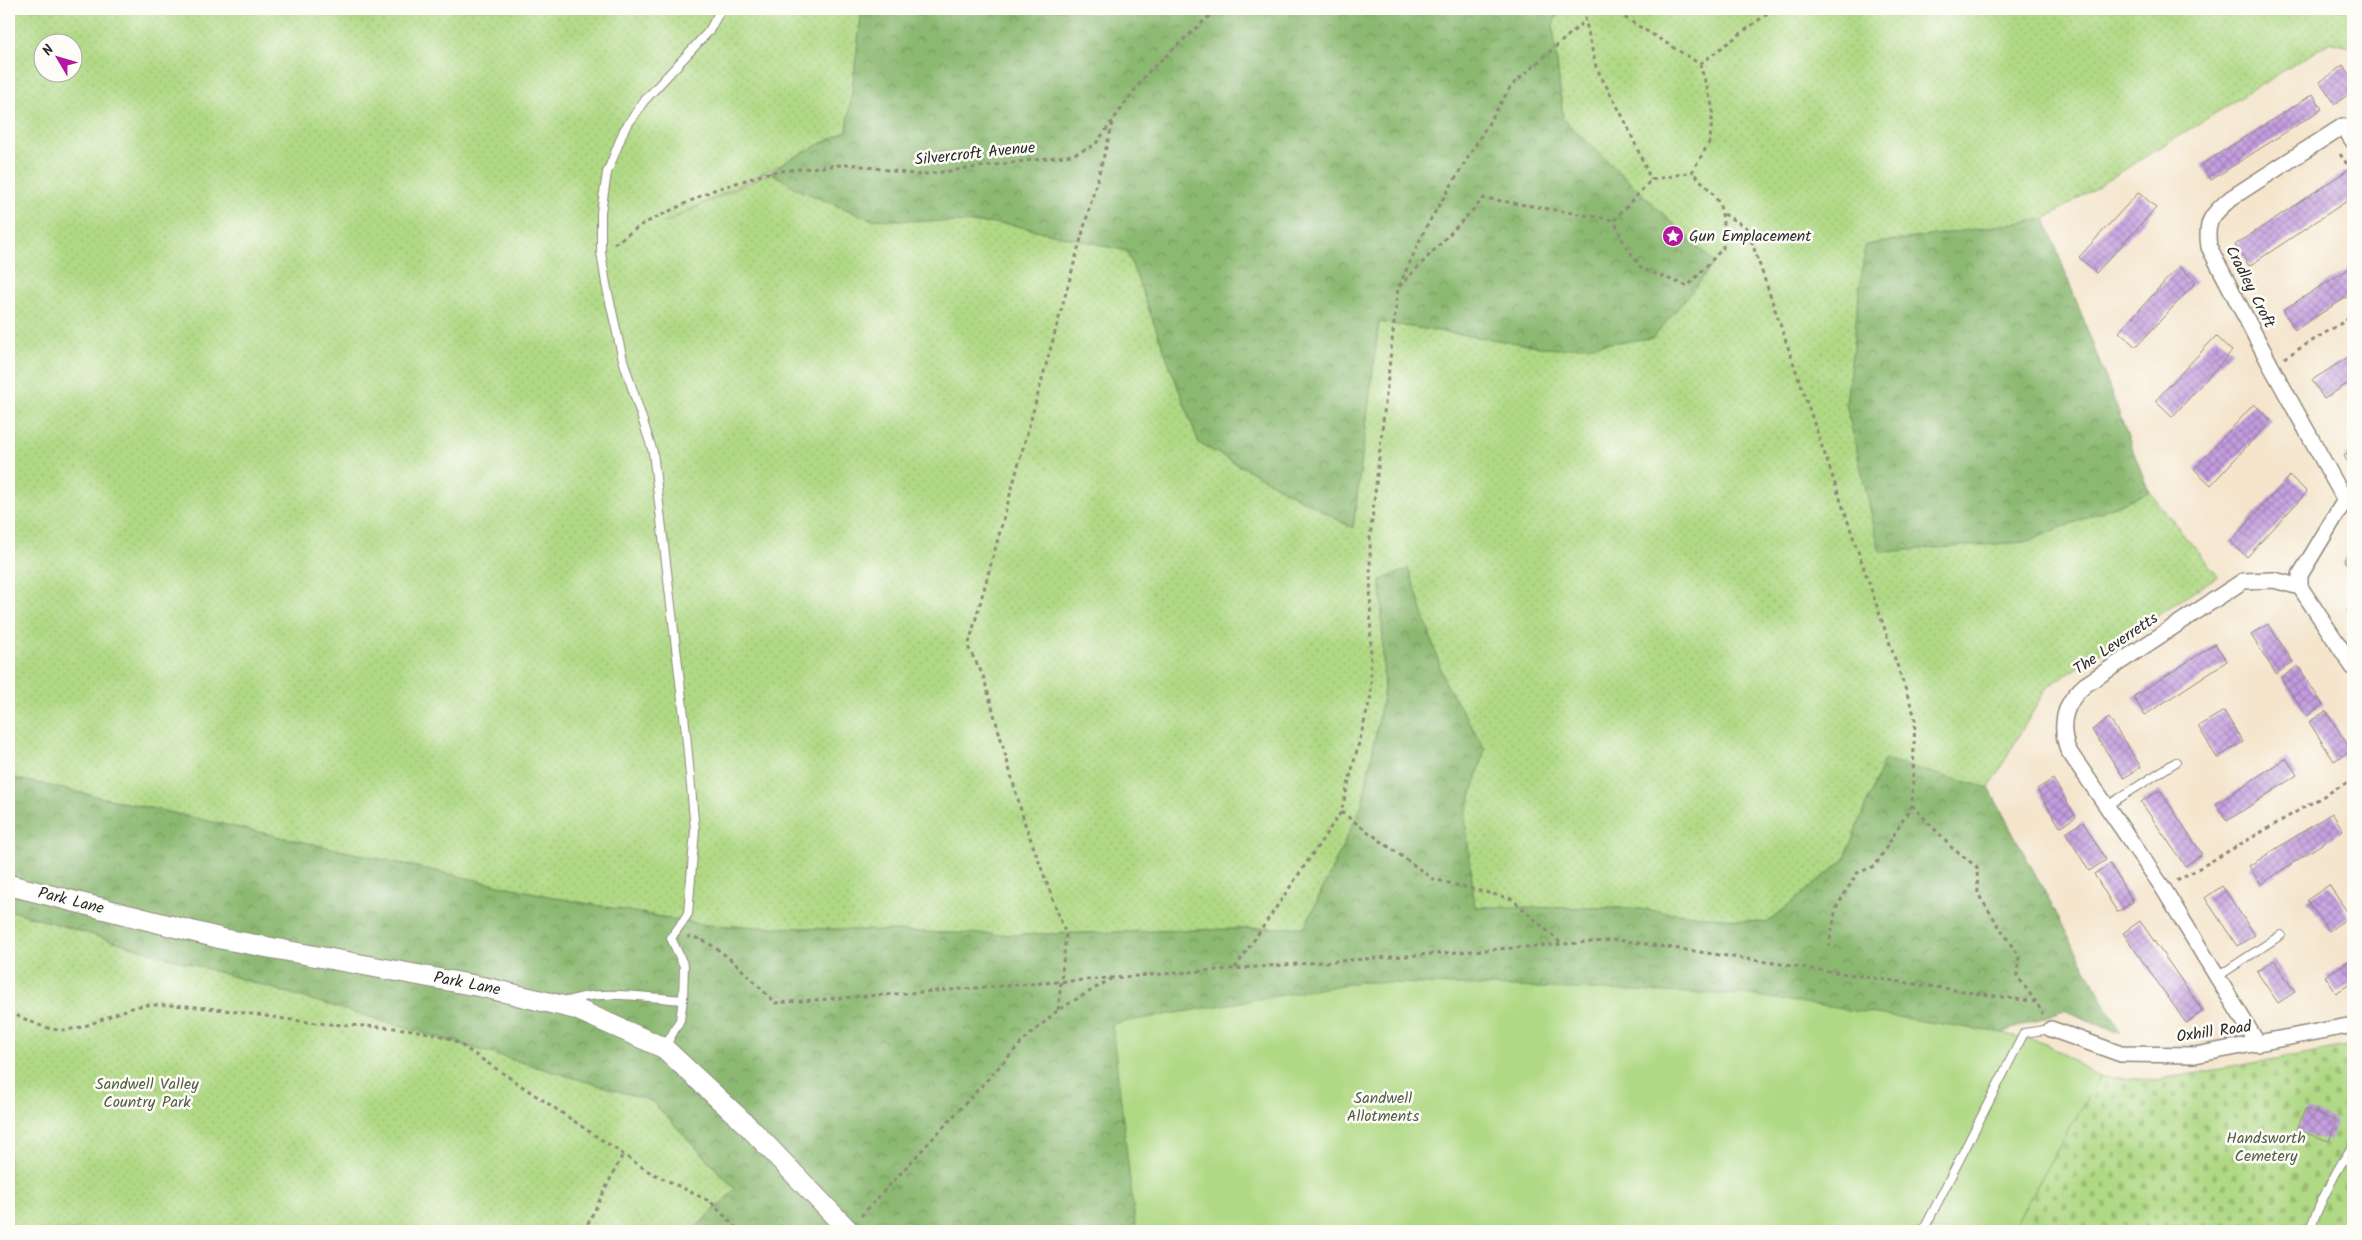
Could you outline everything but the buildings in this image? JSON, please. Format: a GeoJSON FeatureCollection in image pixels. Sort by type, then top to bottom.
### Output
{"type":"FeatureCollection","features":[{"type":"Feature","properties":{"kind":"street","name":"Cradley Croft"},"geometry":{"type":"LineString","coordinates":[[2349,498],[2271,366],[2209,247],[2206,230],[2217,211],[2231,198],[2344,126],[2353,141]]}},
{"type":"Feature","properties":{"kind":"street"},"geometry":{"type":"LineString","coordinates":[[2349,498],[2300,575],[2300,587],[2353,667]]}},
{"type":"Feature","properties":{"kind":"street","name":"The Leverretts"},"geometry":{"type":"LineString","coordinates":[[2258,1044],[2163,888],[2068,750],[2064,737],[2064,720],[2067,706],[2074,694],[2089,682],[2243,581],[2274,580],[2300,587]]}},
{"type":"Feature","properties":{"kind":"street","name":"Park Lane"},"geometry":{"type":"LineString","coordinates":[[9,885],[223,939],[482,987],[576,1009],[664,1048],[750,1128],[849,1230]]}},
{"type":"Feature","properties":{"kind":"street","name":"Oxhill Road"},"geometry":{"type":"LineString","coordinates":[[2051,1029],[2122,1054],[2195,1055],[2353,1026]]}},
{"type":"Feature","properties":{"kind":"lane"},"geometry":{"type":"LineString","coordinates":[[664,1048],[680,1020],[683,1000],[684,966],[671,938],[688,914],[695,830],[686,734],[653,452],[623,360],[601,252],[601,212],[607,173],[624,130],[644,101],[709,31],[721,9]]}},
{"type":"Feature","properties":{"kind":"lane"},"geometry":{"type":"LineString","coordinates":[[2107,806],[2176,762]]}},
{"type":"Feature","properties":{"kind":"lane"},"geometry":{"type":"LineString","coordinates":[[2217,977],[2282,935]]}},
{"type":"Feature","properties":{"kind":"lane"},"geometry":{"type":"LineString","coordinates":[[561,1005],[579,996],[683,1000]]}},
{"type":"Feature","properties":{"kind":"lane"},"geometry":{"type":"LineString","coordinates":[[1923,1231],[2024,1033],[2051,1029]]}},
{"type":"Feature","properties":{"kind":"lane"},"geometry":{"type":"LineString","coordinates":[[2309,1231],[2320,1202],[2341,1162],[2353,1146]]}},
{"type":"Feature","properties":{"kind":"path","name":"Silvercroft Avenue"},"geometry":{"type":"LineString","coordinates":[[601,252],[641,225],[711,191],[771,172],[850,164],[918,176],[1072,156],[1095,145],[1147,72],[1217,9]]}},
{"type":"Feature","properties":{"kind":"path"},"geometry":{"type":"LineString","coordinates":[[1583,9],[1596,67],[1625,121],[1651,180]]}},
{"type":"Feature","properties":{"kind":"path"},"geometry":{"type":"LineString","coordinates":[[1611,9],[1700,64],[1714,108],[1710,141],[1692,172],[1651,180],[1614,220]]}},
{"type":"Feature","properties":{"kind":"path"},"geometry":{"type":"LineString","coordinates":[[1700,64],[1776,9]]}},
{"type":"Feature","properties":{"kind":"path"},"geometry":{"type":"LineString","coordinates":[[1235,969],[1341,812],[1371,696],[1370,538],[1398,288],[1426,227],[1511,86],[1586,20]]}},
{"type":"Feature","properties":{"kind":"path"},"geometry":{"type":"LineString","coordinates":[[1058,1010],[1066,935],[1024,821],[983,675],[968,647],[1114,119]]}},
{"type":"Feature","properties":{"kind":"path"},"geometry":{"type":"LineString","coordinates":[[1614,220],[1624,243],[1642,269],[1688,286],[1723,248],[1724,214],[1714,194],[1692,172]]}},
{"type":"Feature","properties":{"kind":"path"},"geometry":{"type":"LineString","coordinates":[[1398,288],[1484,198],[1614,220]]}},
{"type":"Feature","properties":{"kind":"path"},"geometry":{"type":"LineString","coordinates":[[1724,214],[1747,228],[1915,718],[1912,805],[1875,866],[1857,873],[1836,908],[1829,946]]}},
{"type":"Feature","properties":{"kind":"path"},"geometry":{"type":"LineString","coordinates":[[2271,366],[2353,316]]}},
{"type":"Feature","properties":{"kind":"path"},"geometry":{"type":"LineString","coordinates":[[2163,888],[2353,779]]}},
{"type":"Feature","properties":{"kind":"path"},"geometry":{"type":"LineString","coordinates":[[1912,805],[1952,848],[1977,867],[1978,894],[2019,957],[2017,976],[2036,1002],[2051,1029]]}},
{"type":"Feature","properties":{"kind":"path"},"geometry":{"type":"LineString","coordinates":[[1341,812],[1433,879],[1512,899],[1563,945]]}},
{"type":"Feature","properties":{"kind":"path"},"geometry":{"type":"LineString","coordinates":[[671,938],[693,937],[718,949],[775,1003],[1619,940],[2036,1002]]}},
{"type":"Feature","properties":{"kind":"path"},"geometry":{"type":"LineString","coordinates":[[849,1230],[1022,1042],[1058,1010],[1114,978]]}},
{"type":"Feature","properties":{"kind":"path"},"geometry":{"type":"LineString","coordinates":[[9,1012],[59,1030],[87,1025],[123,1011],[156,1006],[188,1006],[316,1023],[431,1032],[452,1039],[648,1171],[711,1202],[739,1231]]}},
{"type":"Feature","properties":{"kind":"path"},"geometry":{"type":"LineString","coordinates":[[584,1231],[623,1154]]}},
{"type":"Feature","properties":{"kind":"green space"},"geometry":{"type":"Polygon","coordinates":[[[9,9],[862,9],[847,131],[664,223],[771,172],[797,189],[870,219],[1009,224],[1127,251],[1199,443],[1353,528],[1379,322],[1557,349],[1715,264],[1563,119],[1553,25],[1559,9],[2353,9],[2353,48],[2330,42],[2045,219],[1865,245],[2026,542],[2149,492],[2218,576],[2047,687],[1989,788],[1884,761],[1844,860],[1767,923],[1630,908],[1475,907],[1465,817],[1485,749],[1445,682],[1408,569],[1381,580],[1384,691],[1362,805],[1305,927],[1013,935],[706,925],[562,899],[9,777],[9,9]]]}},
{"type":"Feature","properties":{"kind":"green space"},"geometry":{"type":"Polygon","coordinates":[[[862,9],[1559,9],[1553,25],[1563,119],[1715,263],[1653,338],[1557,349],[1379,322],[1353,528],[1199,443],[1127,251],[1009,224],[870,219],[797,189],[771,172],[790,159],[847,131],[862,9]]]}},
{"type":"Feature","properties":{"kind":"green space"},"geometry":{"type":"Polygon","coordinates":[[[2045,219],[2149,492],[2026,542],[1880,552],[1846,404],[1865,245],[2045,219]]]}},
{"type":"Feature","properties":{"kind":"green space"},"geometry":{"type":"Polygon","coordinates":[[[1409,569],[1445,682],[1485,749],[1465,817],[1475,907],[1630,908],[1767,923],[1844,860],[1884,760],[1989,788],[2121,1034],[2064,1010],[2001,1033],[1749,995],[1360,982],[1112,1024],[1136,1231],[692,1231],[735,1189],[652,1101],[9,910],[9,777],[562,899],[706,925],[1013,935],[1305,927],[1362,805],[1384,691],[1381,580],[1409,569]]]}},
{"type":"Feature","properties":{"kind":"green space","name":"Sandwell Valley Country Park"},"geometry":{"type":"Polygon","coordinates":[[[9,910],[652,1101],[774,1231],[9,1231],[9,910]]]}},
{"type":"Feature","properties":{"kind":"green space","name":"Sandwell Allotments"},"geometry":{"type":"Polygon","coordinates":[[[1360,982],[1749,995],[2001,1033],[2046,1043],[2099,1077],[2011,1231],[1136,1231],[1112,1024],[1360,982]]]}},
{"type":"Feature","properties":{"kind":"green space","name":"Handsworth Cemetery"},"geometry":{"type":"Polygon","coordinates":[[[2353,1045],[2353,1231],[2011,1231],[2099,1077],[2159,1080],[2353,1045]]]}},
{"type":"Feature","properties":{"kind":"place","name":"Gun Emplacement"},"geometry":{"type":"Point","coordinates":[1673,236]}}]}
